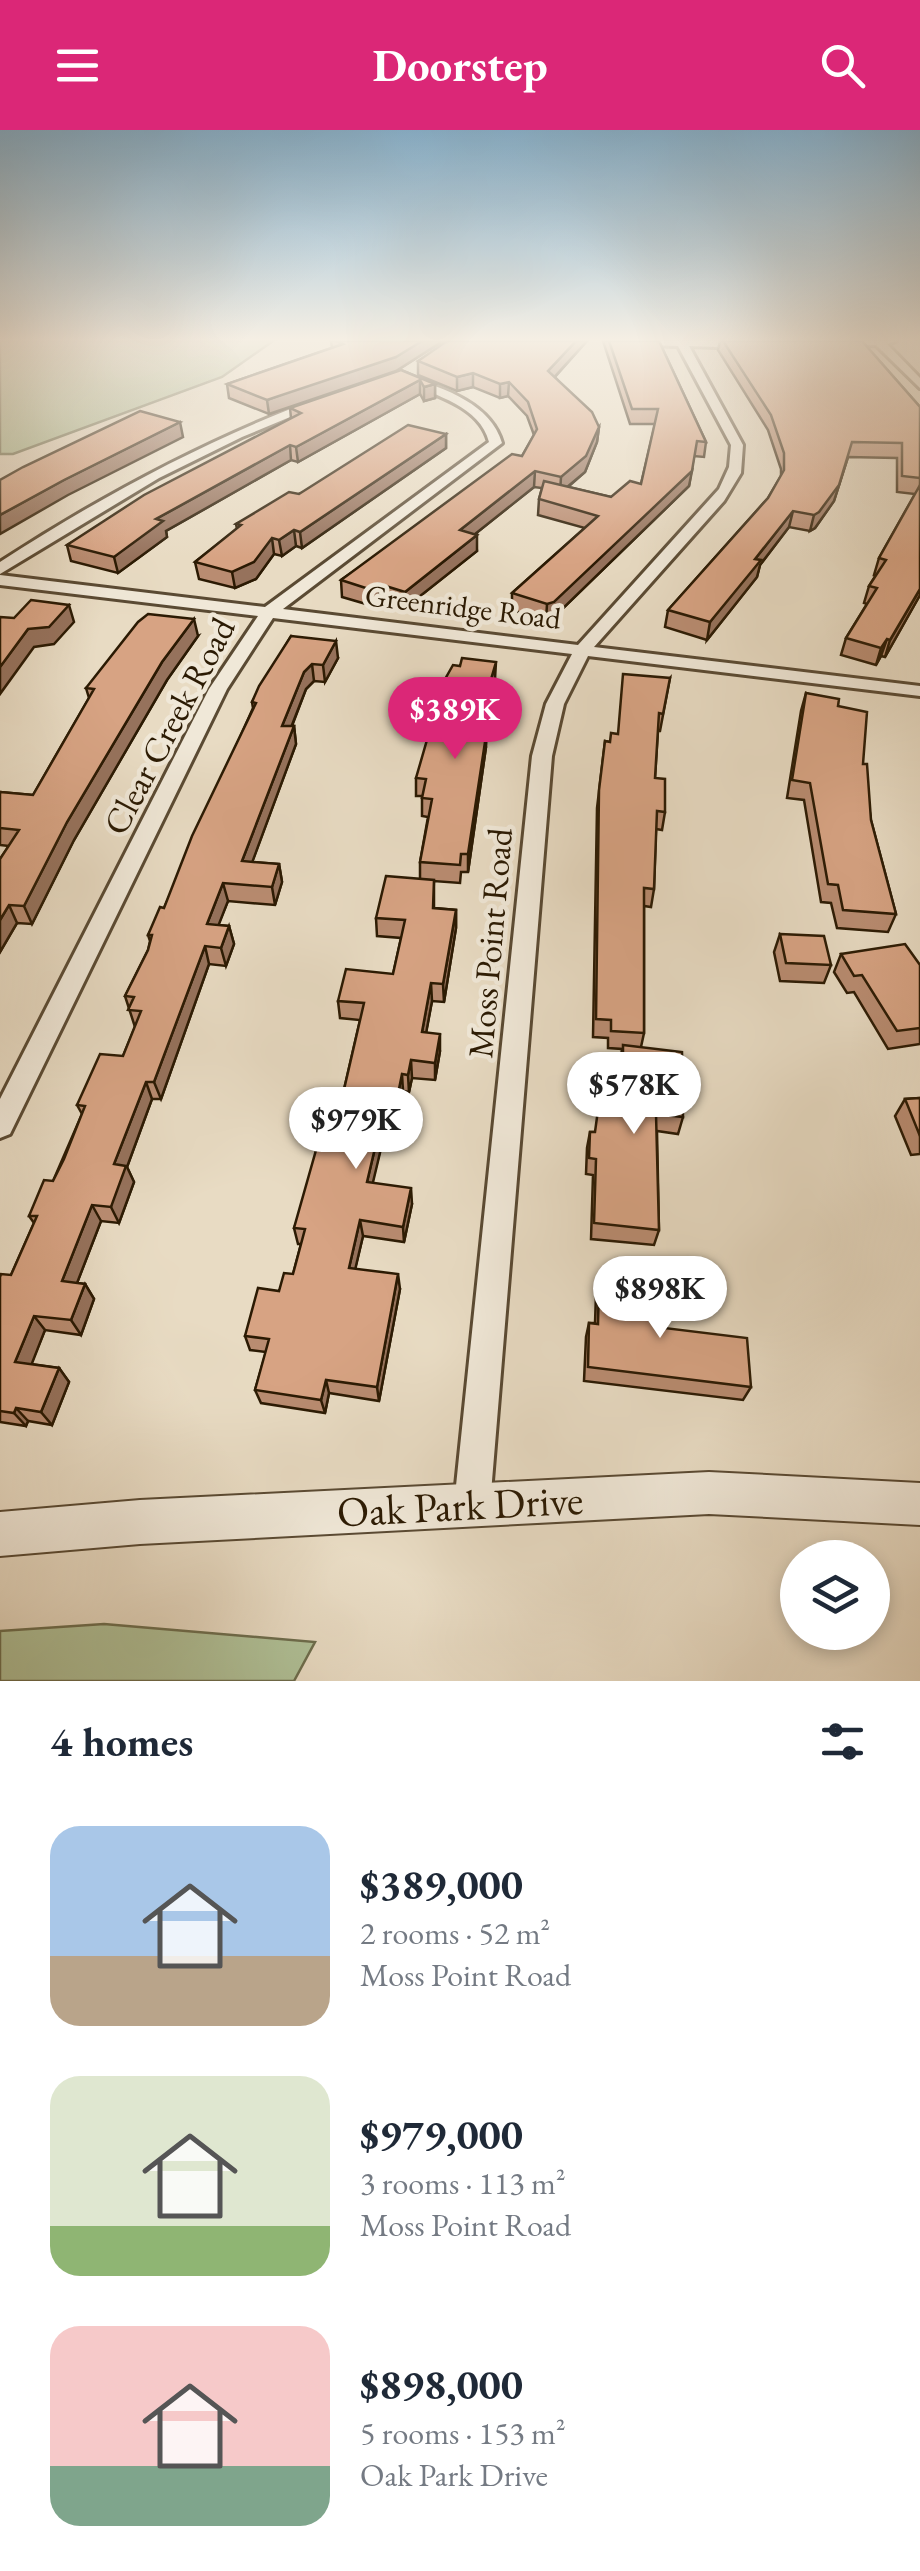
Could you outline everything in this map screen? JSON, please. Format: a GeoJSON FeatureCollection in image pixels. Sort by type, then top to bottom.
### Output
{"type":"FeatureCollection","features":[{"type":"Feature","properties":{"kind":"street"},"geometry":{"type":"LineString","coordinates":[[0,570],[67,526],[255,427],[292,413]]}},
{"type":"Feature","properties":{"kind":"street","name":"Clear Creek Road"},"geometry":{"type":"LineString","coordinates":[[0,1126],[218,689],[269,612],[496,443],[495,431],[473,413]]}},
{"type":"Feature","properties":{"kind":"street","name":"Moss Point Road"},"geometry":{"type":"LineString","coordinates":[[472,1504],[542,756],[555,704],[583,648],[719,498],[735,470],[737,444],[721,413]]}},
{"type":"Feature","properties":{"kind":"street","name":"Greenridge Road"},"geometry":{"type":"LineString","coordinates":[[0,580],[920,691]]}},
{"type":"Feature","properties":{"kind":"street","name":"Oak Park Drive"},"geometry":{"type":"LineString","coordinates":[[0,1534],[140,1522],[708,1493],[920,1504]]}},
{"type":"Feature","properties":{"kind":"green space"},"geometry":{"type":"Polygon","coordinates":[[[0,413],[123,413],[13,454],[0,454],[0,413]]]}},
{"type":"Feature","properties":{"kind":"green space"},"geometry":{"type":"Polygon","coordinates":[[[104,1624],[315,1642],[294,1681],[0,1681],[0,1631],[104,1624]]]}},
{"type":"Feature","properties":{"kind":"building"},"geometry":{"type":"Polygon","coordinates":[[[135,413],[180,422],[0,515],[0,480],[135,413]]]}},
{"type":"Feature","properties":{"kind":"building"},"geometry":{"type":"Polygon","coordinates":[[[300,413],[358,413],[296,447],[290,445],[156,519],[163,521],[114,557],[67,545],[144,495],[300,413]]]}},
{"type":"Feature","properties":{"kind":"building"},"geometry":{"type":"Polygon","coordinates":[[[532,413],[593,413],[599,427],[586,456],[561,477],[535,471],[460,530],[477,535],[405,592],[379,584],[372,590],[341,580],[512,454],[522,456],[537,429],[532,413]]]}},
{"type":"Feature","properties":{"kind":"building"},"geometry":{"type":"Polygon","coordinates":[[[657,413],[693,413],[706,442],[697,441],[692,471],[554,602],[547,604],[512,593],[598,516],[539,499],[544,481],[611,497],[630,481],[641,484],[657,413]]]}},
{"type":"Feature","properties":{"kind":"building"},"geometry":{"type":"Polygon","coordinates":[[[920,413],[920,478],[902,476],[902,443],[852,442],[839,485],[819,512],[814,515],[793,511],[755,559],[761,560],[710,622],[668,610],[768,498],[784,470],[784,453],[771,415],[920,413]]]}},
{"type":"Feature","properties":{"kind":"building"},"geometry":{"type":"Polygon","coordinates":[[[408,425],[446,434],[300,532],[294,530],[279,540],[272,538],[254,562],[232,572],[195,562],[241,525],[236,524],[289,492],[299,494],[408,425]]]}},
{"type":"Feature","properties":{"kind":"building"},"geometry":{"type":"Polygon","coordinates":[[[920,485],[920,589],[890,640],[881,648],[846,638],[877,588],[869,586],[886,560],[879,558],[920,485]]]}},
{"type":"Feature","properties":{"kind":"building"},"geometry":{"type":"Polygon","coordinates":[[[31,600],[69,605],[49,627],[28,629],[0,667],[0,617],[14,618],[31,600]]]}},
{"type":"Feature","properties":{"kind":"building"},"geometry":{"type":"Polygon","coordinates":[[[148,614],[194,619],[162,662],[67,822],[24,906],[9,905],[0,920],[0,859],[19,830],[0,828],[0,792],[33,795],[94,689],[86,688],[148,614]]]}},
{"type":"Feature","properties":{"kind":"building"},"geometry":{"type":"Polygon","coordinates":[[[291,636],[336,641],[323,665],[312,664],[304,672],[282,726],[294,726],[242,861],[279,864],[272,887],[223,883],[207,924],[229,926],[221,948],[205,946],[154,1082],[146,1082],[114,1164],[126,1166],[111,1207],[92,1205],[62,1281],[85,1284],[71,1320],[34,1316],[15,1362],[59,1368],[41,1412],[16,1408],[14,1413],[0,1411],[1,1274],[11,1275],[37,1216],[29,1216],[44,1180],[53,1181],[64,1159],[85,1106],[77,1105],[100,1054],[123,1056],[141,1011],[128,1010],[134,997],[125,996],[148,950],[152,935],[148,935],[160,907],[164,908],[192,836],[256,703],[252,702],[259,686],[291,636]]]}},
{"type":"Feature","properties":{"kind":"building"},"geometry":{"type":"Polygon","coordinates":[[[462,658],[496,662],[477,728],[487,729],[468,854],[461,854],[460,865],[420,862],[432,799],[422,798],[426,779],[416,778],[444,681],[453,665],[460,666],[462,658]]]}},
{"type":"Feature","properties":{"kind":"building"},"geometry":{"type":"Polygon","coordinates":[[[623,674],[670,678],[663,714],[659,713],[655,778],[665,779],[665,812],[657,811],[654,889],[644,888],[644,1033],[611,1031],[611,1020],[596,1019],[599,790],[605,741],[610,742],[611,733],[618,734],[623,674]]]}},
{"type":"Feature","properties":{"kind":"building"},"geometry":{"type":"Polygon","coordinates":[[[806,693],[839,699],[838,706],[867,712],[863,764],[867,764],[871,820],[896,914],[843,910],[838,885],[828,884],[810,783],[792,780],[806,693]]]}},
{"type":"Feature","properties":{"kind":"building"},"geometry":{"type":"Polygon","coordinates":[[[386,876],[434,880],[433,908],[456,910],[443,984],[431,983],[422,1032],[440,1034],[435,1063],[411,1060],[408,1075],[402,1074],[397,1099],[387,1097],[367,1182],[411,1188],[403,1227],[360,1220],[349,1268],[398,1274],[377,1387],[326,1380],[321,1400],[255,1390],[269,1339],[245,1336],[258,1288],[279,1291],[284,1273],[293,1274],[305,1229],[294,1228],[324,1122],[336,1124],[364,1003],[338,1001],[346,969],[393,974],[405,920],[376,918],[386,876]]]}},
{"type":"Feature","properties":{"kind":"building"},"geometry":{"type":"Polygon","coordinates":[[[780,934],[824,936],[831,965],[786,963],[780,934]]]}},
{"type":"Feature","properties":{"kind":"building"},"geometry":{"type":"Polygon","coordinates":[[[905,944],[920,965],[920,1028],[897,1031],[862,975],[854,976],[841,954],[905,944]]]}},
{"type":"Feature","properties":{"kind":"building"},"geometry":{"type":"Polygon","coordinates":[[[623,1045],[682,1052],[683,1117],[656,1114],[659,1230],[594,1223],[596,1159],[589,1158],[590,1132],[595,1132],[601,1088],[623,1090],[623,1045]]]}},
{"type":"Feature","properties":{"kind":"building"},"geometry":{"type":"Polygon","coordinates":[[[920,1098],[920,1136],[905,1099],[920,1098]]]}},
{"type":"Feature","properties":{"kind":"building"},"geometry":{"type":"Polygon","coordinates":[[[599,1280],[663,1287],[664,1328],[747,1338],[751,1387],[588,1367],[589,1323],[598,1324],[599,1280]]]}}]}
